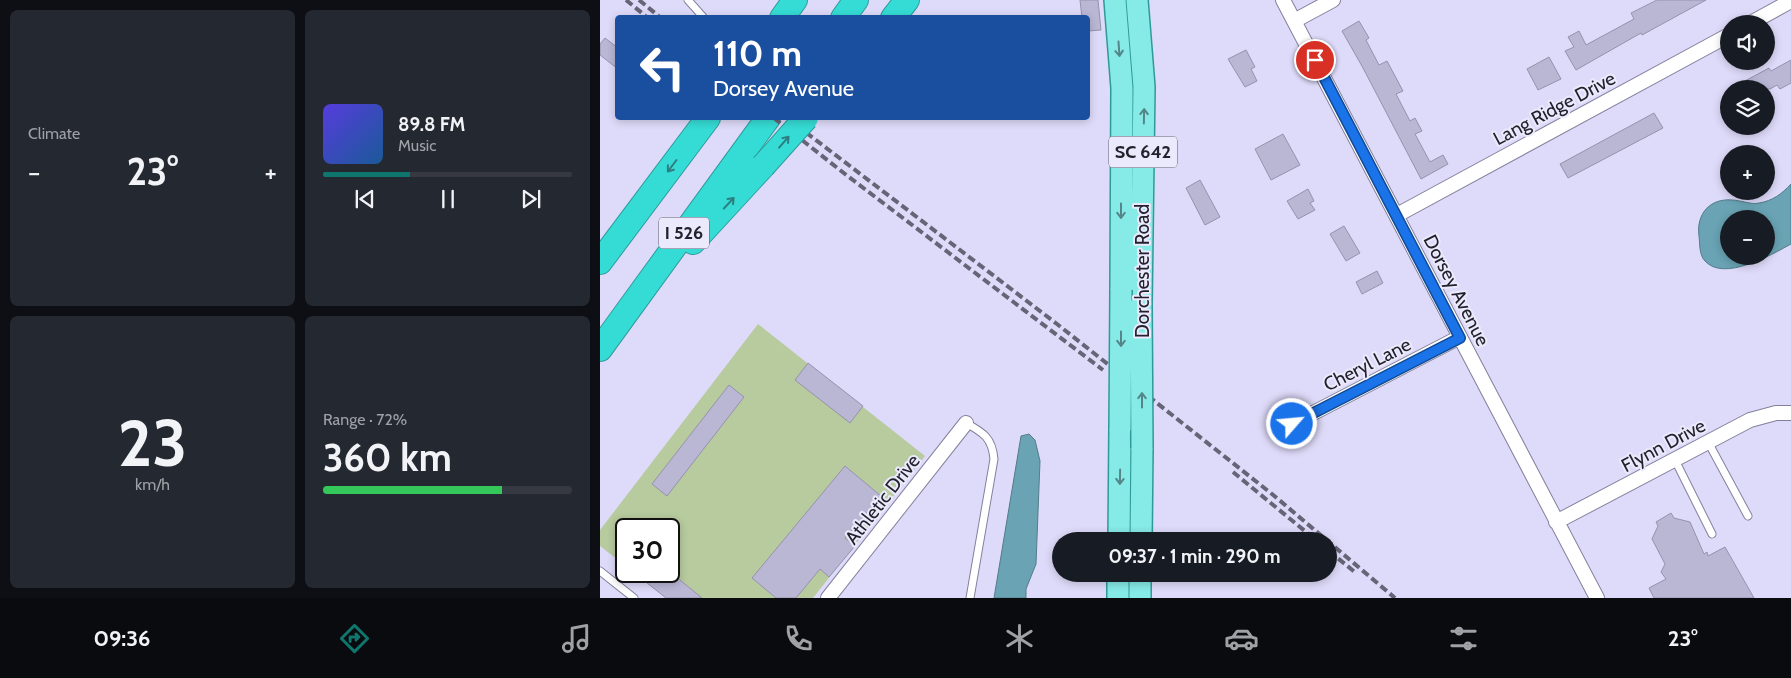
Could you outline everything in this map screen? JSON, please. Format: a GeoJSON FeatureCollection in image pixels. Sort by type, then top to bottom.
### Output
{"type":"FeatureCollection","features":[{"type":"Feature","properties":{"kind":"highway"},"geometry":{"type":"LineString","coordinates":[[845,15],[856,0]]}},
{"type":"Feature","properties":{"kind":"highway"},"geometry":{"type":"LineString","coordinates":[[894,15],[907,0]]}},
{"type":"Feature","properties":{"kind":"highway","name":"I 526"},"geometry":{"type":"LineString","coordinates":[[600,349],[766,120]]}},
{"type":"Feature","properties":{"kind":"highway"},"geometry":{"type":"LineString","coordinates":[[624,316],[804,120]]}},
{"type":"Feature","properties":{"kind":"highway","name":"I 526"},"geometry":{"type":"LineString","coordinates":[[600,262],[704,122]]}},
{"type":"Feature","properties":{"kind":"main road","name":"Dorchester Road"},"geometry":{"type":"LineString","coordinates":[[1115,0],[1122,88],[1119,532]]}},
{"type":"Feature","properties":{"kind":"main road","name":"Dorchester Road"},"geometry":{"type":"LineString","coordinates":[[1137,0],[1144,87],[1141,532]]}},
{"type":"Feature","properties":{"kind":"main road"},"geometry":{"type":"LineString","coordinates":[[1118,582],[1118,598]]}},
{"type":"Feature","properties":{"kind":"main road"},"geometry":{"type":"LineString","coordinates":[[1140,582],[1140,598]]}},
{"type":"Feature","properties":{"kind":"street","name":"Dorsey Avenue"},"geometry":{"type":"LineString","coordinates":[[1284,0],[1597,598]]}},
{"type":"Feature","properties":{"kind":"street"},"geometry":{"type":"LineString","coordinates":[[1294,21],[1332,0]]}},
{"type":"Feature","properties":{"kind":"street"},"geometry":{"type":"LineString","coordinates":[[1765,15],[1791,1]]}},
{"type":"Feature","properties":{"kind":"street","name":"Lang Ridge Drive"},"geometry":{"type":"LineString","coordinates":[[1397,214],[1720,40]]}},
{"type":"Feature","properties":{"kind":"street","name":"Cheryl Lane"},"geometry":{"type":"LineString","coordinates":[[1292,424],[1460,338]]}},
{"type":"Feature","properties":{"kind":"street","name":"Flynn Drive"},"geometry":{"type":"LineString","coordinates":[[1556,522],[1750,420],[1776,412],[1791,413]]}},
{"type":"Feature","properties":{"kind":"street","name":"Athletic Drive"},"geometry":{"type":"LineString","coordinates":[[828,598],[966,422]]}},
{"type":"Feature","properties":{"kind":"lane"},"geometry":{"type":"LineString","coordinates":[[688,0],[701,15]]}},
{"type":"Feature","properties":{"kind":"lane"},"geometry":{"type":"LineString","coordinates":[[966,422],[981,432],[992,446],[994,459],[970,598]]}},
{"type":"Feature","properties":{"kind":"lane"},"geometry":{"type":"LineString","coordinates":[[1708,442],[1748,516]]}},
{"type":"Feature","properties":{"kind":"lane"},"geometry":{"type":"LineString","coordinates":[[1674,460],[1712,534]]}},
{"type":"Feature","properties":{"kind":"lane"},"geometry":{"type":"LineString","coordinates":[[600,571],[634,598]]}},
{"type":"Feature","properties":{"kind":"green space"},"geometry":{"type":"Polygon","coordinates":[[[758,324],[925,456],[813,598],[666,598],[647,583],[680,583],[680,518],[615,518],[615,558],[600,546],[600,530],[758,324]]]}},
{"type":"Feature","properties":{"kind":"water"},"geometry":{"type":"Polygon","coordinates":[[[1791,184],[1791,244],[1775,252],[1775,210],[1720,210],[1720,265],[1745,265],[1724,269],[1713,267],[1703,259],[1699,228],[1702,214],[1706,209],[1724,200],[1756,203],[1775,200],[1791,184]]]}},
{"type":"Feature","properties":{"kind":"water"},"geometry":{"type":"Polygon","coordinates":[[[1029,434],[1035,440],[1040,461],[1036,564],[1026,589],[1026,598],[994,598],[1021,436],[1029,434]]]}},
{"type":"Feature","properties":{"kind":"building"},"geometry":{"type":"Polygon","coordinates":[[[1080,0],[1098,0],[1101,30],[1090,31],[1090,15],[1082,15],[1080,0]]]}},
{"type":"Feature","properties":{"kind":"building"},"geometry":{"type":"Polygon","coordinates":[[[1657,0],[1706,0],[1642,35],[1641,33],[1576,70],[1565,51],[1574,47],[1568,37],[1579,31],[1586,45],[1634,19],[1631,13],[1657,0]]]}},
{"type":"Feature","properties":{"kind":"building"},"geometry":{"type":"Polygon","coordinates":[[[1359,21],[1369,38],[1366,40],[1379,65],[1387,61],[1403,91],[1396,94],[1410,121],[1415,118],[1422,131],[1415,134],[1430,162],[1443,155],[1448,164],[1421,179],[1342,31],[1359,21]]]}},
{"type":"Feature","properties":{"kind":"building"},"geometry":{"type":"Polygon","coordinates":[[[605,38],[615,46],[615,67],[600,55],[600,44],[605,38]]]}},
{"type":"Feature","properties":{"kind":"building"},"geometry":{"type":"Polygon","coordinates":[[[1246,50],[1255,67],[1251,69],[1257,81],[1245,87],[1228,59],[1246,50]]]}},
{"type":"Feature","properties":{"kind":"building"},"geometry":{"type":"Polygon","coordinates":[[[1549,57],[1561,79],[1538,90],[1527,69],[1549,57]]]}},
{"type":"Feature","properties":{"kind":"building"},"geometry":{"type":"Polygon","coordinates":[[[1791,60],[1791,83],[1780,89],[1777,85],[1775,86],[1775,80],[1747,80],[1765,70],[1771,71],[1791,60]]]}},
{"type":"Feature","properties":{"kind":"building"},"geometry":{"type":"Polygon","coordinates":[[[1654,113],[1663,128],[1568,178],[1560,164],[1654,113]]]}},
{"type":"Feature","properties":{"kind":"building"},"geometry":{"type":"Polygon","coordinates":[[[1283,134],[1300,165],[1271,180],[1255,149],[1283,134]]]}},
{"type":"Feature","properties":{"kind":"building"},"geometry":{"type":"Polygon","coordinates":[[[1200,180],[1220,217],[1205,225],[1186,188],[1200,180]]]}},
{"type":"Feature","properties":{"kind":"building"},"geometry":{"type":"Polygon","coordinates":[[[1308,189],[1314,201],[1310,203],[1315,210],[1298,219],[1287,201],[1308,189]]]}},
{"type":"Feature","properties":{"kind":"building"},"geometry":{"type":"Polygon","coordinates":[[[1344,226],[1360,253],[1346,261],[1330,234],[1344,226]]]}},
{"type":"Feature","properties":{"kind":"building"},"geometry":{"type":"Polygon","coordinates":[[[1377,271],[1383,283],[1362,294],[1356,282],[1377,271]]]}},
{"type":"Feature","properties":{"kind":"building"},"geometry":{"type":"Polygon","coordinates":[[[808,363],[863,406],[850,423],[795,380],[808,363]]]}},
{"type":"Feature","properties":{"kind":"building"},"geometry":{"type":"Polygon","coordinates":[[[729,385],[744,397],[667,496],[652,484],[729,385]]]}},
{"type":"Feature","properties":{"kind":"building"},"geometry":{"type":"Polygon","coordinates":[[[845,466],[881,496],[845,538],[855,546],[829,577],[820,569],[796,598],[776,598],[752,578],[845,466]]]}},
{"type":"Feature","properties":{"kind":"building"},"geometry":{"type":"Polygon","coordinates":[[[1671,513],[1674,518],[1690,522],[1704,554],[1707,552],[1708,556],[1725,547],[1754,598],[1654,598],[1649,588],[1666,579],[1661,572],[1665,564],[1652,539],[1658,526],[1656,522],[1671,513]]]}},
{"type":"Feature","properties":{"kind":"building"},"geometry":{"type":"Polygon","coordinates":[[[680,580],[702,598],[666,598],[647,583],[680,583],[680,580]]]}},
{"type":"Feature","properties":{"kind":"railway"},"geometry":{"type":"LineString","coordinates":[[626,0],[644,15]]}},
{"type":"Feature","properties":{"kind":"railway"},"geometry":{"type":"LineString","coordinates":[[639,0],[657,15]]}},
{"type":"Feature","properties":{"kind":"railway"},"geometry":{"type":"LineString","coordinates":[[777,120],[1103,370]]}},
{"type":"Feature","properties":{"kind":"railway"},"geometry":{"type":"LineString","coordinates":[[790,120],[1057,324],[1272,494],[1395,598]]}},
{"type":"Feature","properties":{"kind":"railway"},"geometry":{"type":"LineString","coordinates":[[1233,472],[1306,532]]}},
{"type":"Feature","properties":{"kind":"railway"},"geometry":{"type":"LineString","coordinates":[[1337,558],[1356,573]]}},
{"type":"Feature","properties":{"kind":"route"},"geometry":{"type":"LineString","coordinates":[[1292,424],[1460,338],[1315,60]]}}]}
